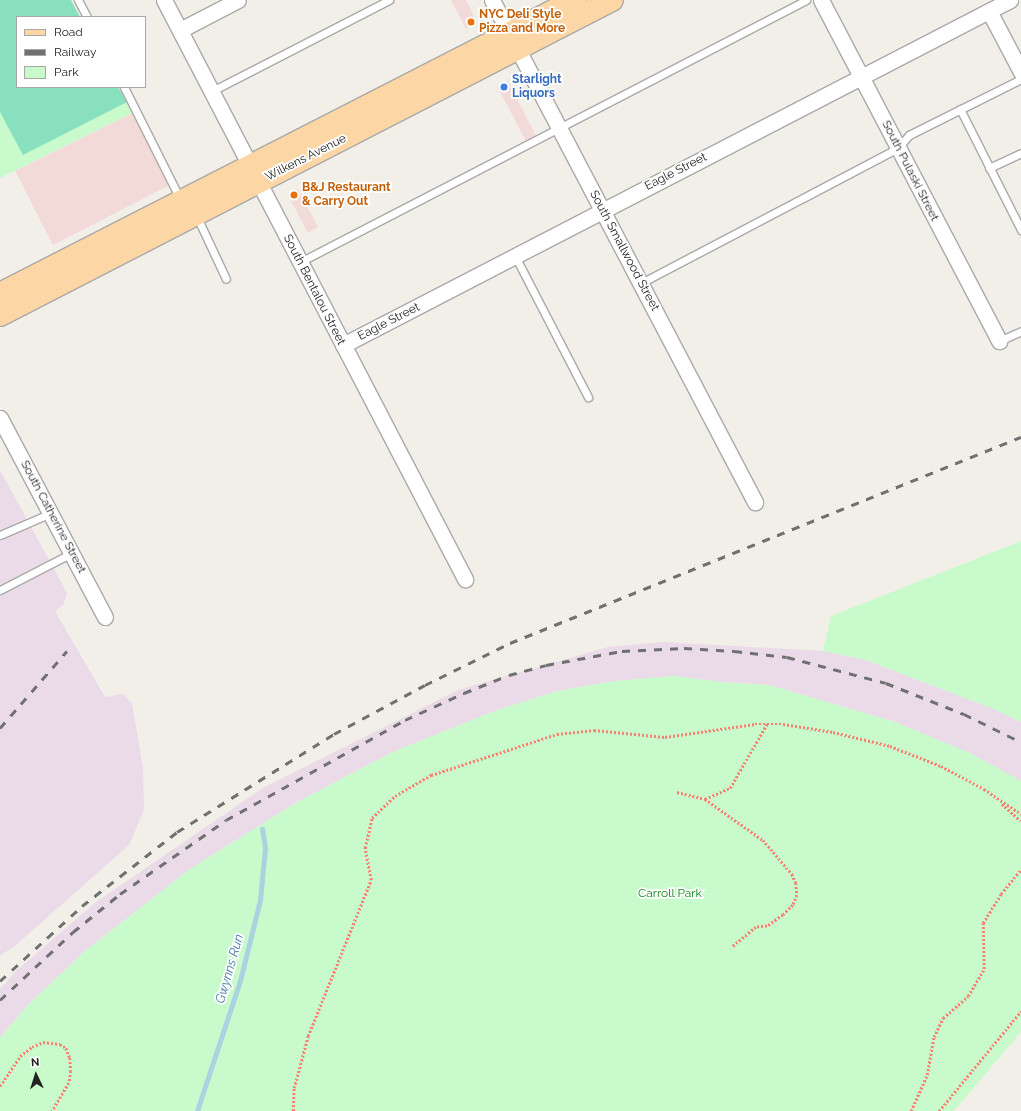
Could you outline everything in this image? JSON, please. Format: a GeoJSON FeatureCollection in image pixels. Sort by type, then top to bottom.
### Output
{"type":"FeatureCollection","features":[{"type":"Feature","properties":{"kind":"main road","name":"Wilkens Avenue"},"geometry":{"type":"LineString","coordinates":[[513,41],[575,0]]}},
{"type":"Feature","properties":{"kind":"main road","name":"Wilkens Avenue"},"geometry":{"type":"LineString","coordinates":[[0,315],[188,208],[254,174],[513,41],[612,0]]}},
{"type":"Feature","properties":{"kind":"main road","name":"Wilkens Avenue"},"geometry":{"type":"LineString","coordinates":[[0,294],[188,208]]}},
{"type":"Feature","properties":{"kind":"street","name":"South Bentalou Street"},"geometry":{"type":"LineString","coordinates":[[164,0],[465,579]]}},
{"type":"Feature","properties":{"kind":"street"},"geometry":{"type":"LineString","coordinates":[[180,30],[238,0]]}},
{"type":"Feature","properties":{"kind":"street","name":"South Smallwood Street"},"geometry":{"type":"LineString","coordinates":[[492,0],[756,502]]}},
{"type":"Feature","properties":{"kind":"street","name":"South Pulaski Street"},"geometry":{"type":"LineString","coordinates":[[823,0],[998,341]]}},
{"type":"Feature","properties":{"kind":"street","name":"Eagle Street"},"geometry":{"type":"LineString","coordinates":[[343,345],[1010,0]]}},
{"type":"Feature","properties":{"kind":"street"},"geometry":{"type":"LineString","coordinates":[[989,11],[1021,72]]}},
{"type":"Feature","properties":{"kind":"street","name":"South Catherine Street"},"geometry":{"type":"LineString","coordinates":[[0,418],[105,617]]}},
{"type":"Feature","properties":{"kind":"lane"},"geometry":{"type":"LineString","coordinates":[[78,0],[86,16]]}},
{"type":"Feature","properties":{"kind":"lane"},"geometry":{"type":"LineString","coordinates":[[212,91],[389,0]]}},
{"type":"Feature","properties":{"kind":"lane"},"geometry":{"type":"LineString","coordinates":[[300,262],[806,0]]}},
{"type":"Feature","properties":{"kind":"lane"},"geometry":{"type":"LineString","coordinates":[[640,283],[898,148],[909,135],[1021,79]]}},
{"type":"Feature","properties":{"kind":"lane"},"geometry":{"type":"LineString","coordinates":[[125,88],[226,279]]}},
{"type":"Feature","properties":{"kind":"lane"},"geometry":{"type":"LineString","coordinates":[[960,109],[1021,230]]}},
{"type":"Feature","properties":{"kind":"lane"},"geometry":{"type":"LineString","coordinates":[[989,168],[1021,153]]}},
{"type":"Feature","properties":{"kind":"lane"},"geometry":{"type":"LineString","coordinates":[[515,256],[588,397]]}},
{"type":"Feature","properties":{"kind":"lane"},"geometry":{"type":"LineString","coordinates":[[998,341],[1021,331]]}},
{"type":"Feature","properties":{"kind":"lane"},"geometry":{"type":"LineString","coordinates":[[0,535],[51,513]]}},
{"type":"Feature","properties":{"kind":"lane"},"geometry":{"type":"LineString","coordinates":[[0,590],[72,552]]}},
{"type":"Feature","properties":{"kind":"path"},"geometry":{"type":"LineString","coordinates":[[705,799],[730,788],[767,724]]}},
{"type":"Feature","properties":{"kind":"path"},"geometry":{"type":"LineString","coordinates":[[293,1111],[294,1088],[308,1036],[370,880],[365,848],[372,818],[395,796],[431,775],[557,734],[594,730],[665,737],[767,724],[808,727],[890,746],[941,766],[1021,814]]}},
{"type":"Feature","properties":{"kind":"path"},"geometry":{"type":"LineString","coordinates":[[677,792],[705,799],[763,840],[792,874],[796,882],[797,895],[793,905],[783,915],[766,926],[756,927],[732,947]]}},
{"type":"Feature","properties":{"kind":"path"},"geometry":{"type":"LineString","coordinates":[[989,794],[1021,821]]}},
{"type":"Feature","properties":{"kind":"path"},"geometry":{"type":"LineString","coordinates":[[911,1111],[927,1075],[934,1037],[943,1018],[968,996],[984,969],[983,922],[1001,894],[1021,869]]}},
{"type":"Feature","properties":{"kind":"path"},"geometry":{"type":"LineString","coordinates":[[939,1111],[1021,1011]]}},
{"type":"Feature","properties":{"kind":"path"},"geometry":{"type":"LineString","coordinates":[[0,1086],[20,1056],[32,1047],[47,1042],[60,1044],[66,1048],[70,1058],[71,1071],[68,1082],[52,1111]]}},
{"type":"Feature","properties":{"kind":"shaded area"},"geometry":{"type":"Polygon","coordinates":[[[451,0],[466,0],[477,23],[466,29],[451,0]]]}},
{"type":"Feature","properties":{"kind":"shaded area"},"geometry":{"type":"Polygon","coordinates":[[[508,81],[537,138],[527,143],[497,86],[508,81]]]}},
{"type":"Feature","properties":{"kind":"shaded area"},"geometry":{"type":"Polygon","coordinates":[[[132,113],[170,185],[53,245],[15,171],[132,113]]]}},
{"type":"Feature","properties":{"kind":"shaded area"},"geometry":{"type":"Polygon","coordinates":[[[298,189],[318,227],[308,233],[288,195],[298,189]]]}},
{"type":"Feature","properties":{"kind":"shaded area"},"geometry":{"type":"Polygon","coordinates":[[[0,470],[67,593],[63,605],[55,611],[105,697],[123,694],[132,703],[143,768],[144,810],[129,845],[16,945],[0,956],[0,470]]]}},
{"type":"Feature","properties":{"kind":"shaded area"},"geometry":{"type":"Polygon","coordinates":[[[662,642],[823,651],[866,660],[994,709],[1021,722],[1021,781],[895,722],[769,685],[721,682],[674,676],[615,681],[558,691],[497,710],[393,752],[299,801],[190,869],[85,951],[26,1007],[0,1038],[0,989],[16,971],[96,902],[263,788],[458,690],[608,647],[662,642]]]}},
{"type":"Feature","properties":{"kind":"green space"},"geometry":{"type":"Polygon","coordinates":[[[0,0],[71,0],[79,16],[16,16],[16,88],[119,88],[132,113],[0,178],[0,0]]]}},
{"type":"Feature","properties":{"kind":"green space"},"geometry":{"type":"Polygon","coordinates":[[[0,0],[71,0],[79,16],[16,16],[16,88],[119,88],[127,102],[23,155],[0,112],[0,0]]]}},
{"type":"Feature","properties":{"kind":"green space"},"geometry":{"type":"Polygon","coordinates":[[[1021,541],[1021,722],[994,709],[866,660],[823,651],[831,616],[1021,541]]]}},
{"type":"Feature","properties":{"kind":"green space","name":"Carroll Park"},"geometry":{"type":"Polygon","coordinates":[[[674,676],[721,682],[769,685],[895,722],[970,753],[1021,781],[1021,1032],[954,1111],[0,1111],[0,1038],[26,1007],[85,951],[190,869],[299,801],[393,752],[497,710],[558,691],[615,681],[674,676]]]}},
{"type":"Feature","properties":{"kind":"waterway","name":"Gwynns Run"},"geometry":{"type":"LineString","coordinates":[[197,1111],[240,981],[260,900],[265,848],[262,829]]}},
{"type":"Feature","properties":{"kind":"railway"},"geometry":{"type":"LineString","coordinates":[[0,981],[82,906],[177,832],[334,734],[425,685],[510,643],[1021,437]]}},
{"type":"Feature","properties":{"kind":"railway"},"geometry":{"type":"LineString","coordinates":[[0,1000],[73,932],[120,894],[226,820],[405,720],[464,693],[509,675],[546,665],[622,651],[684,648],[734,651],[787,657],[886,683],[964,714],[1021,742]]}},
{"type":"Feature","properties":{"kind":"railway"},"geometry":{"type":"LineString","coordinates":[[0,728],[67,651]]}},
{"type":"Feature","properties":{"kind":"place","name":"NYC Deli Style Pizza and More"},"geometry":{"type":"Point","coordinates":[471,22]}},
{"type":"Feature","properties":{"kind":"place","name":"Starlight Liquors"},"geometry":{"type":"Point","coordinates":[504,87]}},
{"type":"Feature","properties":{"kind":"place","name":"B&J Restaurant & Carry Out"},"geometry":{"type":"Point","coordinates":[294,195]}}]}
